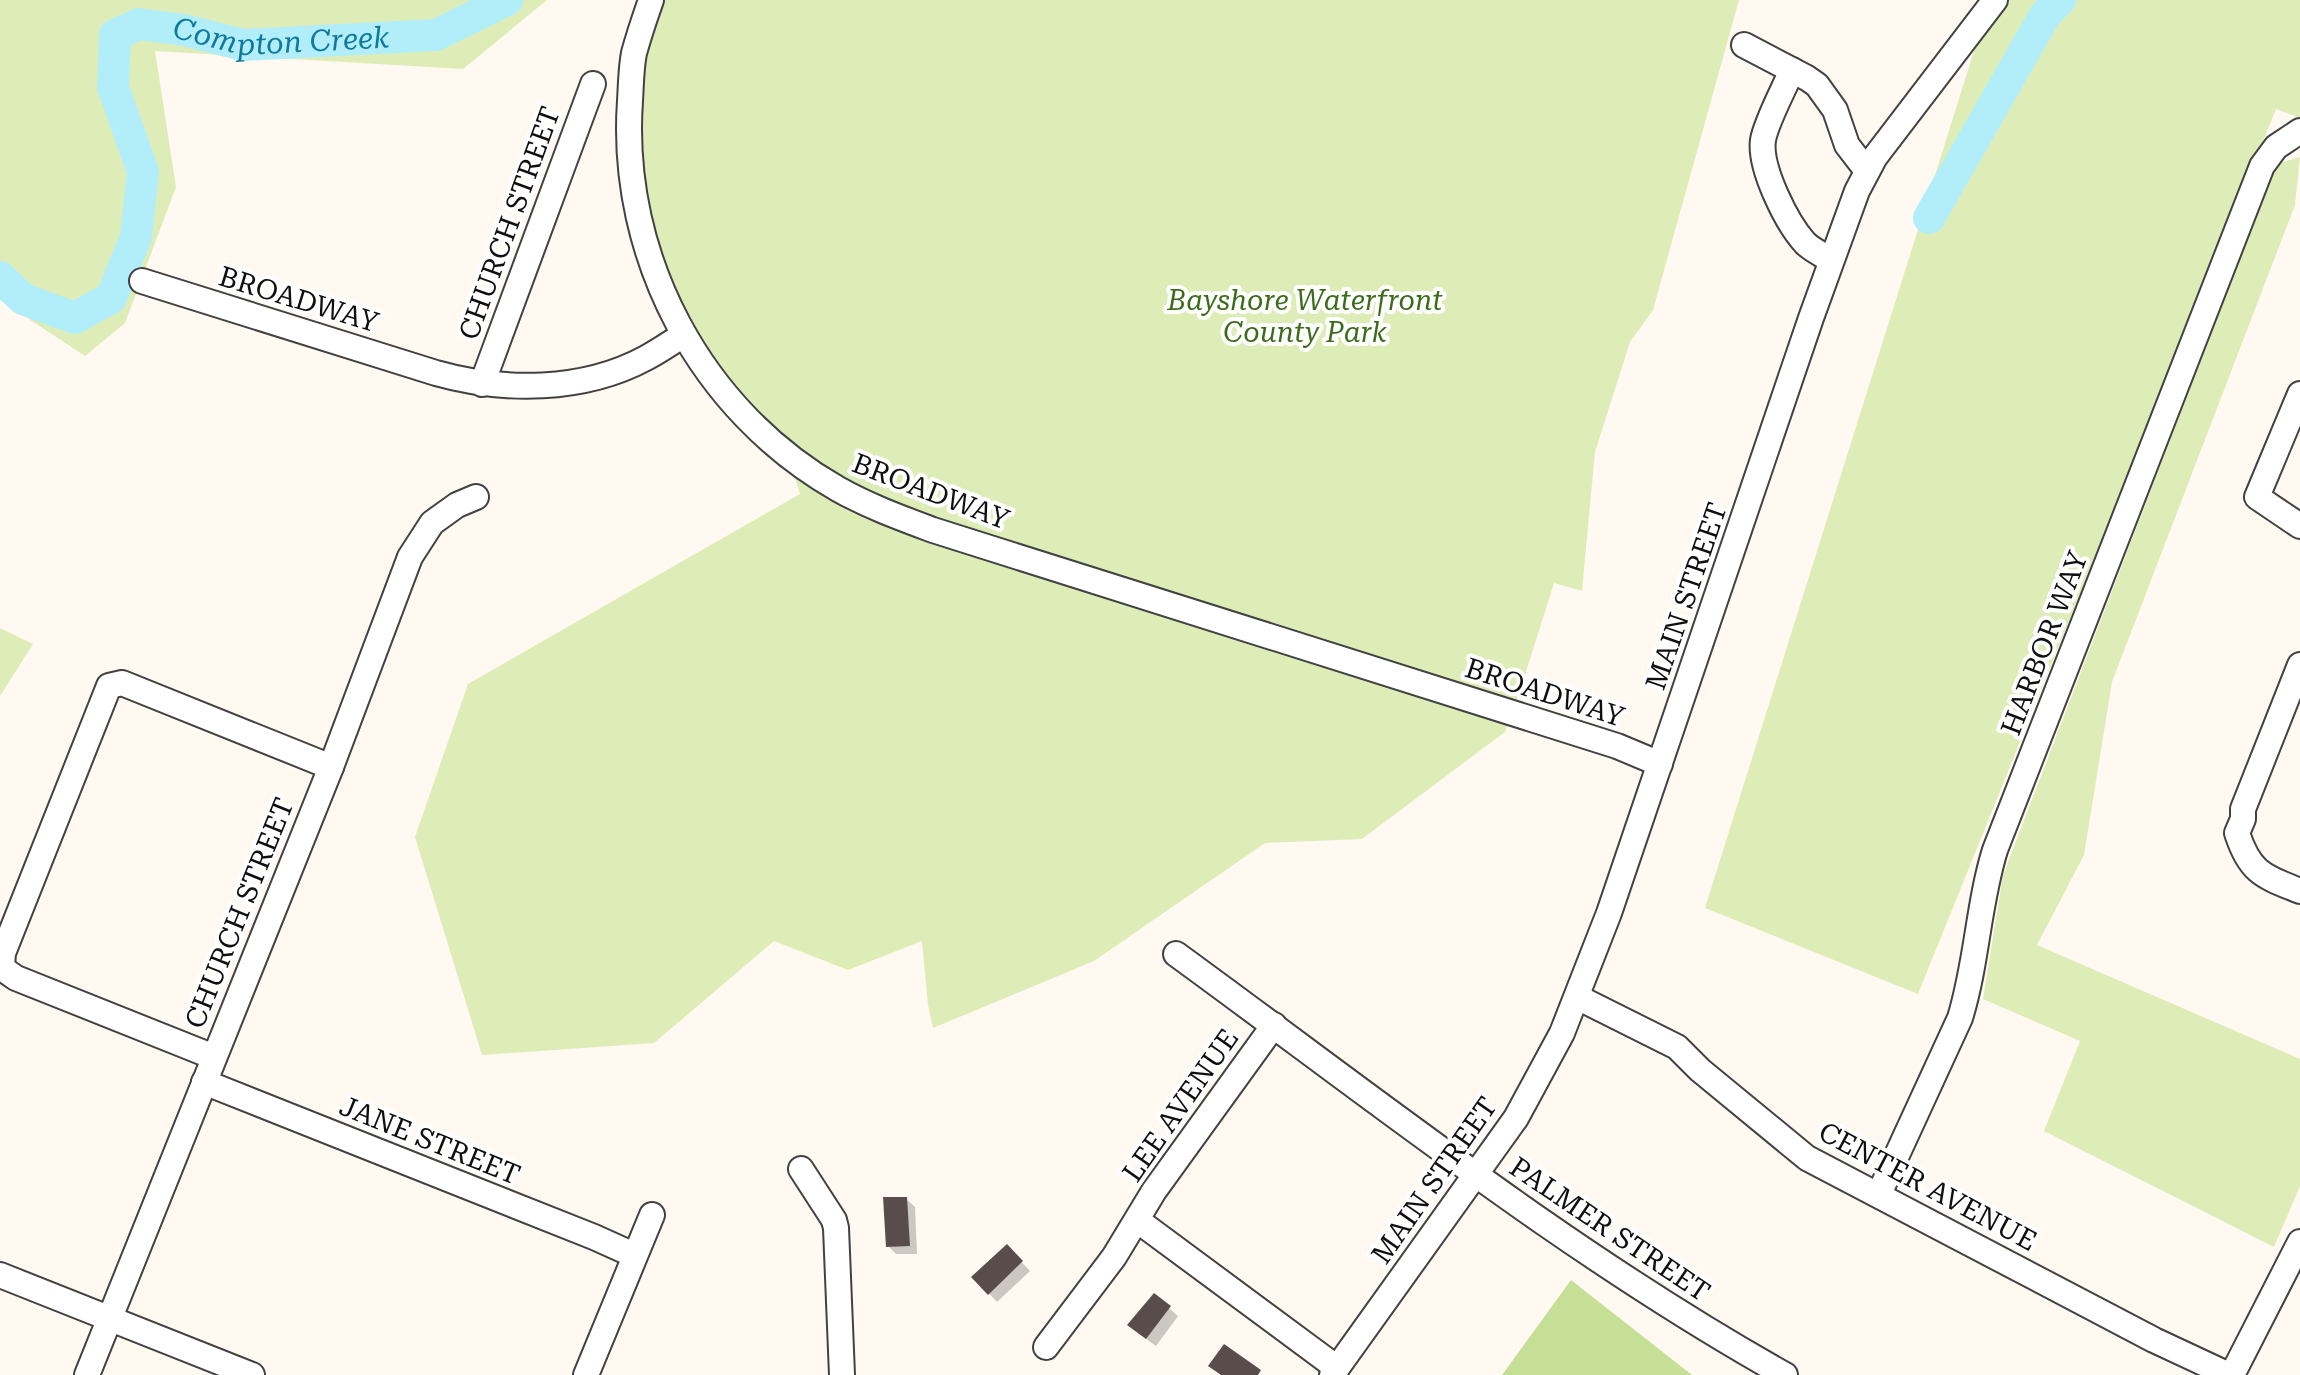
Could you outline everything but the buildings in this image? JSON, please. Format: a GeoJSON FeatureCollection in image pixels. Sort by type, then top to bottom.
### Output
{"type":"FeatureCollection","features":[{"type":"Feature","properties":{"kind":"street"},"geometry":{"type":"LineString","coordinates":[[651,0],[634,55],[628,137],[631,179],[638,218],[655,274],[683,335]]}},
{"type":"Feature","properties":{"kind":"street","name":"MAIN STREET"},"geometry":{"type":"LineString","coordinates":[[1335,1371],[1516,1118],[1541,1075],[1577,997],[1609,913],[1853,200],[1875,157],[1995,0]]}},
{"type":"Feature","properties":{"kind":"street"},"geometry":{"type":"LineString","coordinates":[[1744,45],[1817,85],[1835,110],[1847,145],[1867,171]]}},
{"type":"Feature","properties":{"kind":"street"},"geometry":{"type":"LineString","coordinates":[[1792,70],[1763,140],[1765,162],[1772,186],[1795,229],[1807,245],[1831,260]]}},
{"type":"Feature","properties":{"kind":"street","name":"CHURCH STREET"},"geometry":{"type":"LineString","coordinates":[[482,384],[593,84]]}},
{"type":"Feature","properties":{"kind":"street","name":"HARBOR WAY"},"geometry":{"type":"LineString","coordinates":[[1879,1194],[1960,1018],[1995,850],[2262,166],[2276,147],[2300,131]]}},
{"type":"Feature","properties":{"kind":"street","name":"BROADWAY"},"geometry":{"type":"LineString","coordinates":[[142,281],[436,373],[482,384],[537,385],[608,373],[645,359],[683,335],[718,386],[771,441],[796,462],[838,489],[883,511],[933,530],[1617,746],[1660,764]]}},
{"type":"Feature","properties":{"kind":"street"},"geometry":{"type":"LineString","coordinates":[[2300,394],[2257,497],[2300,526]]}},
{"type":"Feature","properties":{"kind":"street","name":"CHURCH STREET"},"geometry":{"type":"LineString","coordinates":[[87,1375],[417,544],[432,523],[457,505],[476,497]]}},
{"type":"Feature","properties":{"kind":"street"},"geometry":{"type":"LineString","coordinates":[[2300,665],[2243,809],[2243,819],[2237,833],[2244,856],[2263,875],[2300,891]]}},
{"type":"Feature","properties":{"kind":"street"},"geometry":{"type":"LineString","coordinates":[[214,1057],[16,978],[1,967],[3,953],[101,703],[109,686],[122,683],[331,767]]}},
{"type":"Feature","properties":{"kind":"street","name":"PALMER STREET"},"geometry":{"type":"LineString","coordinates":[[1176,954],[1476,1175],[1639,1287],[1715,1336],[1785,1375]]}},
{"type":"Feature","properties":{"kind":"street","name":"CENTER AVENUE"},"geometry":{"type":"LineString","coordinates":[[1577,997],[1677,1047],[1795,1150],[2154,1340],[2230,1375]]}},
{"type":"Feature","properties":{"kind":"street","name":"LEE AVENUE"},"geometry":{"type":"LineString","coordinates":[[1046,1347],[1114,1257],[1154,1191],[1274,1025]]}},
{"type":"Feature","properties":{"kind":"street","name":"JANE STREET"},"geometry":{"type":"LineString","coordinates":[[204,1082],[634,1255]]}},
{"type":"Feature","properties":{"kind":"street"},"geometry":{"type":"LineString","coordinates":[[801,1169],[836,1228],[842,1375]]}},
{"type":"Feature","properties":{"kind":"street"},"geometry":{"type":"LineString","coordinates":[[586,1375],[652,1215]]}},
{"type":"Feature","properties":{"kind":"street"},"geometry":{"type":"LineString","coordinates":[[1137,1220],[1335,1371]]}},
{"type":"Feature","properties":{"kind":"street"},"geometry":{"type":"LineString","coordinates":[[2230,1375],[2300,1242]]}},
{"type":"Feature","properties":{"kind":"street"},"geometry":{"type":"LineString","coordinates":[[0,1275],[252,1375]]}},
{"type":"Feature","properties":{"kind":"green space"},"geometry":{"type":"Polygon","coordinates":[[[0,0],[547,0],[463,69],[155,51],[176,187],[125,323],[85,356],[0,300],[0,0]]]}},
{"type":"Feature","properties":{"kind":"green space","name":"Bayshore Waterfront County Park"},"geometry":{"type":"Polygon","coordinates":[[[652,0],[1739,0],[1653,310],[1630,342],[1595,452],[1582,591],[1554,583],[1505,732],[1362,839],[1265,843],[1094,961],[933,1028],[922,941],[848,970],[774,941],[654,1043],[482,1055],[415,837],[468,684],[800,494],[786,449],[683,335],[628,137],[652,0]]]}},
{"type":"Feature","properties":{"kind":"green space"},"geometry":{"type":"Polygon","coordinates":[[[1990,0],[2300,0],[2300,118],[2276,109],[1918,994],[1705,908],[1990,0]]]}},
{"type":"Feature","properties":{"kind":"green space"},"geometry":{"type":"Polygon","coordinates":[[[2300,157],[2295,205],[2112,682],[2084,855],[2037,945],[2300,1059],[2300,1186],[2274,1247],[2044,1131],[2080,1041],[1983,999],[2003,875],[2276,164],[2300,157]]]}},
{"type":"Feature","properties":{"kind":"green space"},"geometry":{"type":"Polygon","coordinates":[[[0,628],[33,644],[0,696],[0,628]]]}},
{"type":"Feature","properties":{"kind":"green space"},"geometry":{"type":"Polygon","coordinates":[[[1571,1280],[1692,1375],[1502,1375],[1571,1280]]]}},
{"type":"Feature","properties":{"kind":"waterway","name":"Compton Creek"},"geometry":{"type":"LineString","coordinates":[[0,277],[23,299],[75,318],[111,298],[136,237],[143,172],[113,87],[115,35],[139,24],[184,30],[243,45],[436,35],[507,0]]}},
{"type":"Feature","properties":{"kind":"waterway"},"geometry":{"type":"LineString","coordinates":[[1929,218],[2045,15],[2060,0]]}}]}
